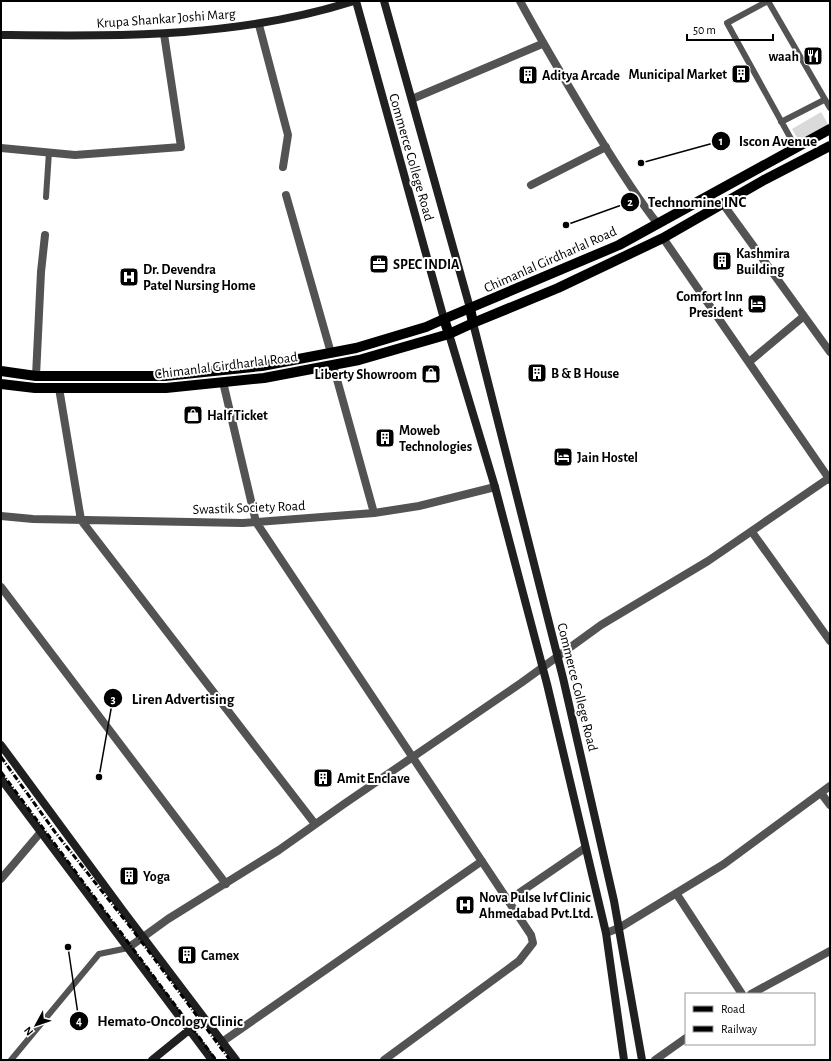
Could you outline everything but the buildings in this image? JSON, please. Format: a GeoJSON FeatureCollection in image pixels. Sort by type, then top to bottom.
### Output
{"type":"FeatureCollection","features":[{"type":"Feature","properties":{"kind":"main road","name":"Krupa Shankar Joshi Marg"},"geometry":{"type":"LineString","coordinates":[[1,35],[122,36],[164,34],[259,25],[355,1]]}},
{"type":"Feature","properties":{"kind":"main road","name":"Commerce College Road"},"geometry":{"type":"LineString","coordinates":[[355,1],[444,319]]}},
{"type":"Feature","properties":{"kind":"main road","name":"Commerce College Road"},"geometry":{"type":"LineString","coordinates":[[384,1],[470,308]]}},
{"type":"Feature","properties":{"kind":"main road","name":"Chimanlal Girdharlal Road"},"geometry":{"type":"LineString","coordinates":[[1,371],[36,376],[166,376],[262,366],[356,348],[426,327],[620,245],[657,223],[830,129]]}},
{"type":"Feature","properties":{"kind":"main road","name":"Chimanlal Girdharlal Road"},"geometry":{"type":"LineString","coordinates":[[1,384],[35,388],[166,388],[264,378],[359,360],[449,334],[558,288],[663,238],[764,180],[830,146]]}},
{"type":"Feature","properties":{"kind":"main road"},"geometry":{"type":"LineString","coordinates":[[470,308],[473,323]]}},
{"type":"Feature","properties":{"kind":"main road"},"geometry":{"type":"LineString","coordinates":[[444,319],[495,486],[542,667],[606,933],[624,1060]]}},
{"type":"Feature","properties":{"kind":"main road","name":"Commerce College Road"},"geometry":{"type":"LineString","coordinates":[[473,323],[557,656],[619,928],[642,1060]]}},
{"type":"Feature","properties":{"kind":"main road"},"geometry":{"type":"LineString","coordinates":[[1,745],[236,1060]]}},
{"type":"Feature","properties":{"kind":"main road"},"geometry":{"type":"LineString","coordinates":[[1,779],[40,834],[212,1060]]}},
{"type":"Feature","properties":{"kind":"main road"},"geometry":{"type":"LineString","coordinates":[[152,1060],[188,1029],[204,1018]]}},
{"type":"Feature","properties":{"kind":"street"},"geometry":{"type":"LineString","coordinates":[[520,1],[542,44],[644,207],[657,223]]}},
{"type":"Feature","properties":{"kind":"street"},"geometry":{"type":"LineString","coordinates":[[259,25],[288,135],[283,167]]}},
{"type":"Feature","properties":{"kind":"street"},"geometry":{"type":"LineString","coordinates":[[1,148],[75,155],[181,147],[164,34]]}},
{"type":"Feature","properties":{"kind":"street"},"geometry":{"type":"LineString","coordinates":[[412,100],[542,44]]}},
{"type":"Feature","properties":{"kind":"street"},"geometry":{"type":"LineString","coordinates":[[531,185],[606,147]]}},
{"type":"Feature","properties":{"kind":"street"},"geometry":{"type":"LineString","coordinates":[[286,195],[331,353]]}},
{"type":"Feature","properties":{"kind":"street"},"geometry":{"type":"LineString","coordinates":[[723,204],[830,352]]}},
{"type":"Feature","properties":{"kind":"street"},"geometry":{"type":"LineString","coordinates":[[36,376],[41,272],[45,235]]}},
{"type":"Feature","properties":{"kind":"street"},"geometry":{"type":"LineString","coordinates":[[128,948],[168,919],[279,850],[515,687],[601,625],[702,565],[829,479],[750,362],[701,296],[663,238]]}},
{"type":"Feature","properties":{"kind":"street"},"geometry":{"type":"LineString","coordinates":[[750,362],[804,316]]}},
{"type":"Feature","properties":{"kind":"street"},"geometry":{"type":"LineString","coordinates":[[333,365],[374,513]]}},
{"type":"Feature","properties":{"kind":"street"},"geometry":{"type":"LineString","coordinates":[[223,382],[256,522],[509,900],[531,935],[533,943],[519,961],[384,1060]]}},
{"type":"Feature","properties":{"kind":"street"},"geometry":{"type":"LineString","coordinates":[[59,388],[81,520],[315,824]]}},
{"type":"Feature","properties":{"kind":"street","name":"Swastik Society Road"},"geometry":{"type":"LineString","coordinates":[[1,516],[81,520],[256,522],[374,513],[419,506],[495,486]]}},
{"type":"Feature","properties":{"kind":"street"},"geometry":{"type":"LineString","coordinates":[[752,532],[830,641]]}},
{"type":"Feature","properties":{"kind":"street"},"geometry":{"type":"LineString","coordinates":[[1,587],[226,884]]}},
{"type":"Feature","properties":{"kind":"street"},"geometry":{"type":"LineString","coordinates":[[606,933],[619,928],[724,864],[830,786]]}},
{"type":"Feature","properties":{"kind":"street"},"geometry":{"type":"LineString","coordinates":[[821,793],[830,805]]}},
{"type":"Feature","properties":{"kind":"street"},"geometry":{"type":"LineString","coordinates":[[1,879],[40,834]]}},
{"type":"Feature","properties":{"kind":"street"},"geometry":{"type":"LineString","coordinates":[[509,900],[585,848]]}},
{"type":"Feature","properties":{"kind":"street"},"geometry":{"type":"LineString","coordinates":[[222,1042],[482,861]]}},
{"type":"Feature","properties":{"kind":"street"},"geometry":{"type":"LineString","coordinates":[[676,893],[741,993]]}},
{"type":"Feature","properties":{"kind":"street"},"geometry":{"type":"LineString","coordinates":[[753,993],[830,951]]}},
{"type":"Feature","properties":{"kind":"street"},"geometry":{"type":"LineString","coordinates":[[655,1060],[685,1039]]}},
{"type":"Feature","properties":{"kind":"lane"},"geometry":{"type":"LineString","coordinates":[[796,148],[727,23],[768,1],[830,108]]}},
{"type":"Feature","properties":{"kind":"lane"},"geometry":{"type":"LineString","coordinates":[[781,122],[824,100]]}},
{"type":"Feature","properties":{"kind":"lane"},"geometry":{"type":"LineString","coordinates":[[46,197],[48,152]]}},
{"type":"Feature","properties":{"kind":"lane"},"geometry":{"type":"LineString","coordinates":[[11,1060],[99,954],[128,948]]}},
{"type":"Feature","properties":{"kind":"shaded area"},"geometry":{"type":"Polygon","coordinates":[[[821,112],[828,124],[799,141],[792,129],[821,112]]]}},
{"type":"Feature","properties":{"kind":"railway"},"geometry":{"type":"LineString","coordinates":[[1,757],[55,832],[132,929],[230,1060]]}},
{"type":"Feature","properties":{"kind":"railway"},"geometry":{"type":"LineString","coordinates":[[1,772],[216,1060]]}},
{"type":"Feature","properties":{"kind":"place","name":"waah"},"geometry":{"type":"Point","coordinates":[813,56]}},
{"type":"Feature","properties":{"kind":"place","name":"Municipal Market"},"geometry":{"type":"Point","coordinates":[741,74]}},
{"type":"Feature","properties":{"kind":"place","name":"Aditya Arcade"},"geometry":{"type":"Point","coordinates":[528,75]}},
{"type":"Feature","properties":{"kind":"place","name":"Iscon Avenue"},"geometry":{"type":"Point","coordinates":[641,163]}},
{"type":"Feature","properties":{"kind":"place","name":"Technomine INC"},"geometry":{"type":"Point","coordinates":[566,225]}},
{"type":"Feature","properties":{"kind":"place","name":"Kashmira Building"},"geometry":{"type":"Point","coordinates":[722,261]}},
{"type":"Feature","properties":{"kind":"place","name":"SPEC INDIA"},"geometry":{"type":"Point","coordinates":[379,264]}},
{"type":"Feature","properties":{"kind":"place","name":"Dr. Devendra Patel Nursing Home"},"geometry":{"type":"Point","coordinates":[129,277]}},
{"type":"Feature","properties":{"kind":"place","name":"Comfort Inn President"},"geometry":{"type":"Point","coordinates":[757,304]}},
{"type":"Feature","properties":{"kind":"place","name":"B & B House"},"geometry":{"type":"Point","coordinates":[537,373]}},
{"type":"Feature","properties":{"kind":"place","name":"Liberty Showroom"},"geometry":{"type":"Point","coordinates":[431,374]}},
{"type":"Feature","properties":{"kind":"place","name":"Half Ticket"},"geometry":{"type":"Point","coordinates":[193,415]}},
{"type":"Feature","properties":{"kind":"place","name":"Moweb Technologies"},"geometry":{"type":"Point","coordinates":[385,438]}},
{"type":"Feature","properties":{"kind":"place","name":"Jain Hostel"},"geometry":{"type":"Point","coordinates":[563,457]}},
{"type":"Feature","properties":{"kind":"place","name":"Liren Advertising"},"geometry":{"type":"Point","coordinates":[99,777]}},
{"type":"Feature","properties":{"kind":"place","name":"Amit Enclave"},"geometry":{"type":"Point","coordinates":[323,778]}},
{"type":"Feature","properties":{"kind":"place","name":"Yoga"},"geometry":{"type":"Point","coordinates":[129,876]}},
{"type":"Feature","properties":{"kind":"place","name":"Nova Pulse Ivf Clinic Ahmedabad Pvt.Ltd."},"geometry":{"type":"Point","coordinates":[465,905]}},
{"type":"Feature","properties":{"kind":"place","name":"Hemato-Oncology Clinic"},"geometry":{"type":"Point","coordinates":[68,947]}},
{"type":"Feature","properties":{"kind":"place","name":"Camex"},"geometry":{"type":"Point","coordinates":[187,955]}}]}
